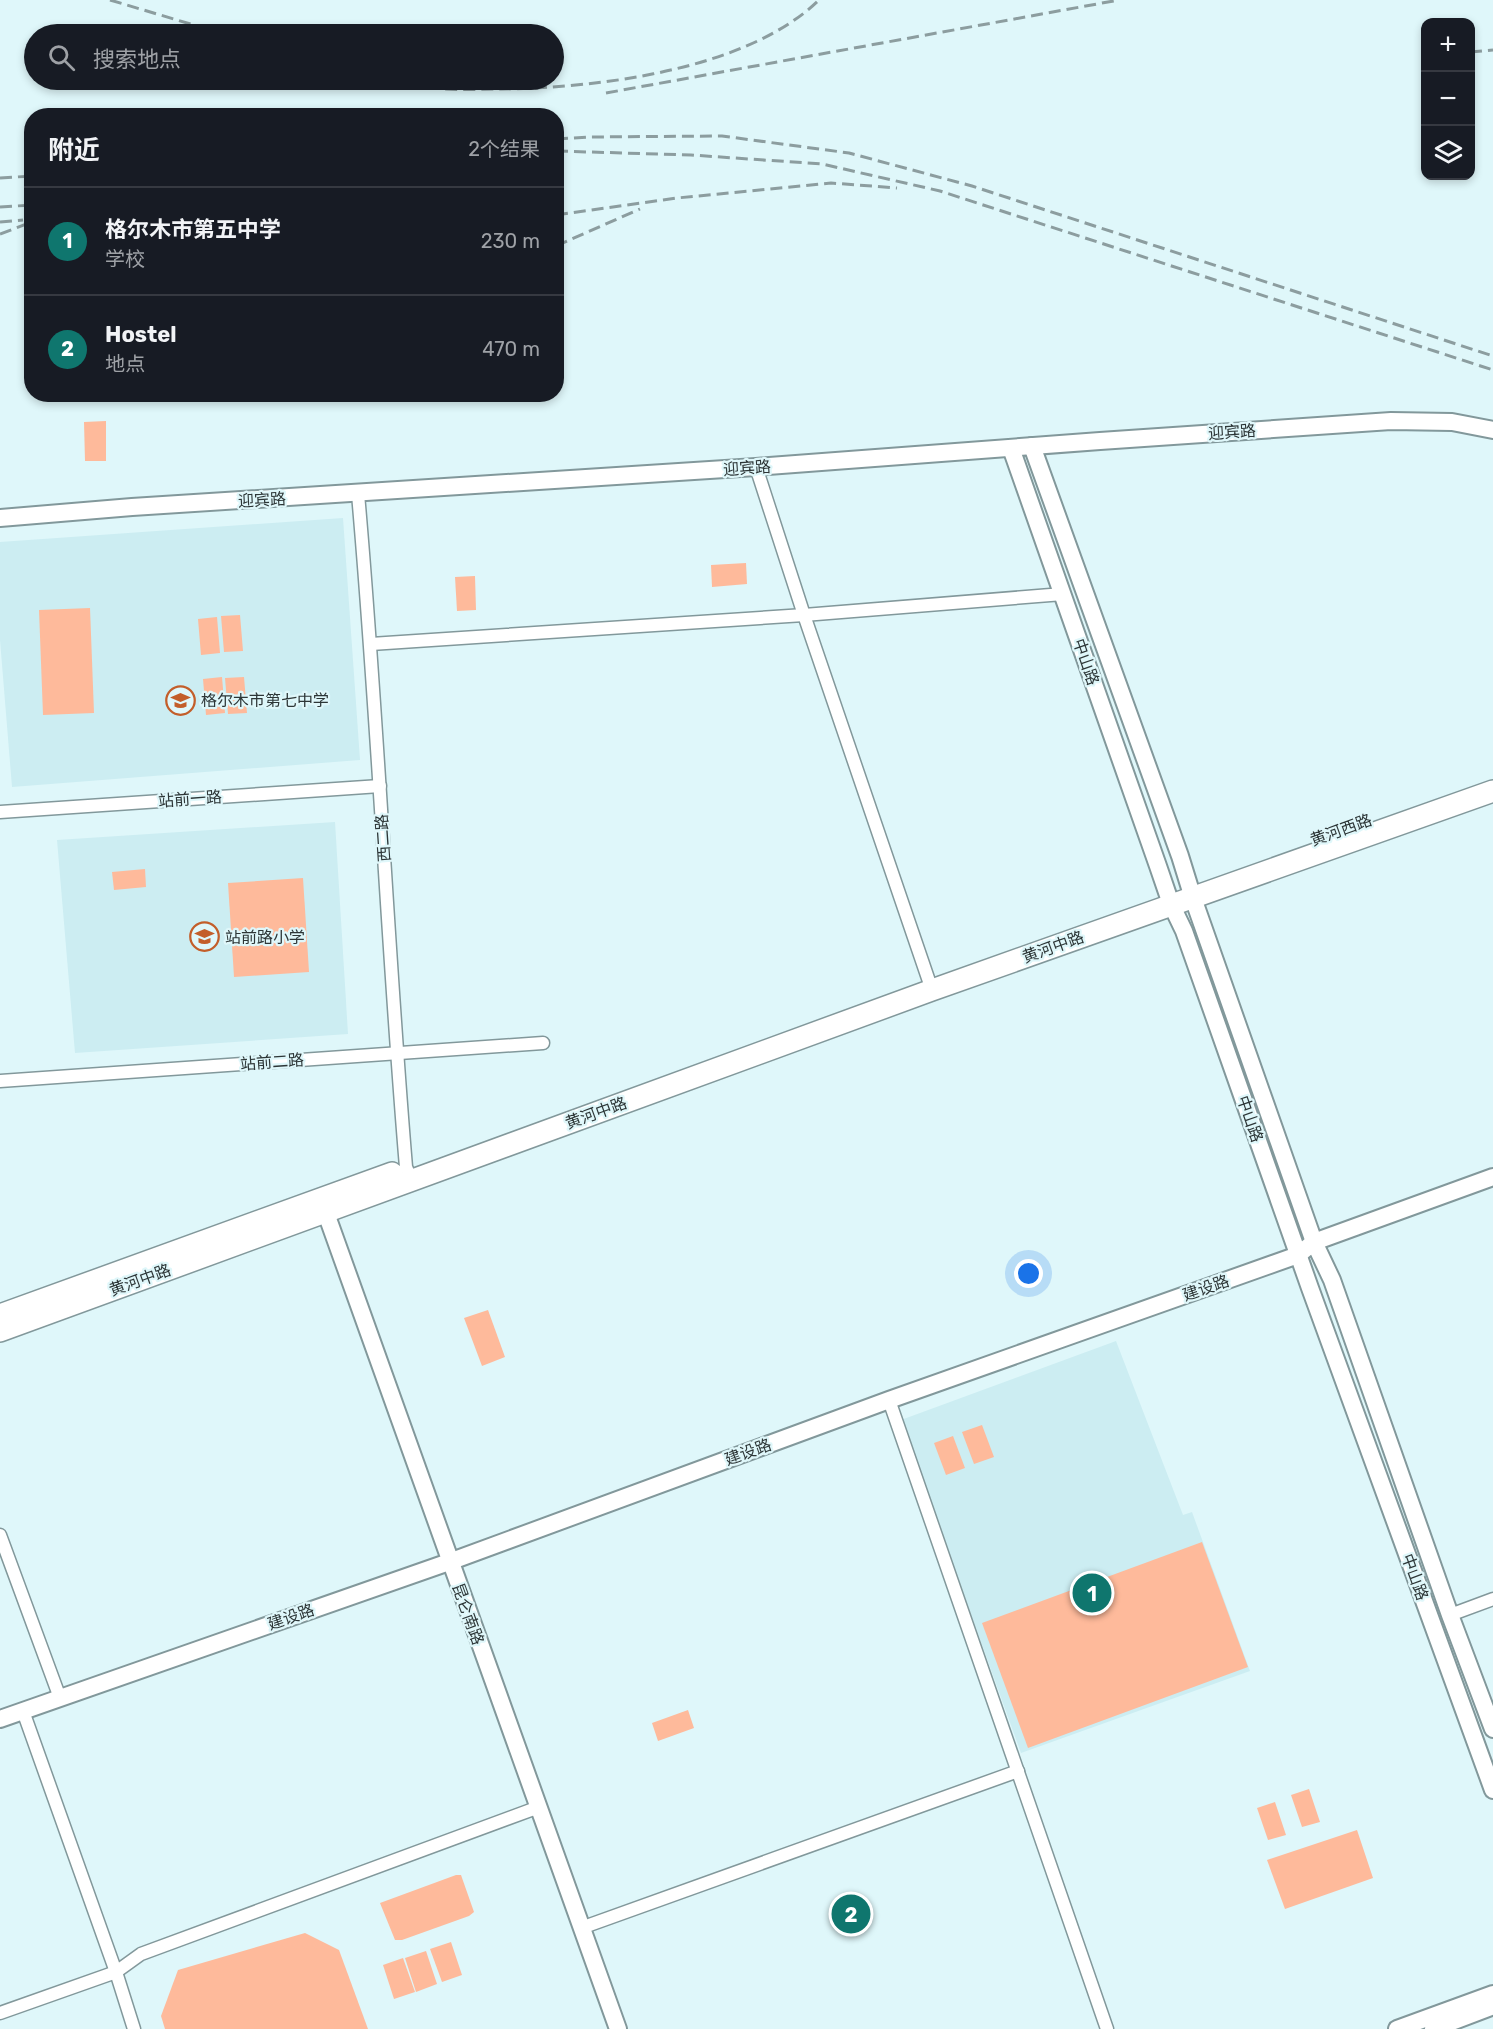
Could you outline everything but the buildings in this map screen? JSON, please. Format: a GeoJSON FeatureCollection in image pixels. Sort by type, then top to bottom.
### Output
{"type":"FeatureCollection","features":[{"type":"Feature","properties":{"kind":"highway","name":"黄河西路"},"geometry":{"type":"LineString","coordinates":[[1191,891],[1493,776]]}},
{"type":"Feature","properties":{"kind":"highway","name":"黄河西路"},"geometry":{"type":"LineString","coordinates":[[1191,891],[1493,790]]}},
{"type":"Feature","properties":{"kind":"highway","name":"黄河中路"},"geometry":{"type":"LineString","coordinates":[[0,1331],[409,1174],[1191,891]]}},
{"type":"Feature","properties":{"kind":"highway","name":"黄河中路"},"geometry":{"type":"LineString","coordinates":[[0,1315],[323,1206]]}},
{"type":"Feature","properties":{"kind":"main road","name":"迎宾路"},"geometry":{"type":"LineString","coordinates":[[0,519],[132,507],[756,467],[1391,421],[1452,422],[1493,430]]}},
{"type":"Feature","properties":{"kind":"main road","name":"中山路"},"geometry":{"type":"LineString","coordinates":[[1032,446],[1314,1242],[1332,1280],[1450,1615],[1493,1729]]}},
{"type":"Feature","properties":{"kind":"main road","name":"中山路"},"geometry":{"type":"LineString","coordinates":[[1011,448],[1169,898],[1184,931],[1298,1255],[1493,1790]]}},
{"type":"Feature","properties":{"kind":"main road","name":"建设路"},"geometry":{"type":"LineString","coordinates":[[0,1719],[449,1562],[889,1400],[1298,1255],[1314,1242],[1493,1177]]}},
{"type":"Feature","properties":{"kind":"main road","name":"昆仑南路"},"geometry":{"type":"LineString","coordinates":[[323,1206],[618,2029]]}},
{"type":"Feature","properties":{"kind":"main road"},"geometry":{"type":"LineString","coordinates":[[1397,2029],[1493,1994]]}},
{"type":"Feature","properties":{"kind":"main road"},"geometry":{"type":"LineString","coordinates":[[1433,2029],[1493,2006]]}},
{"type":"Feature","properties":{"kind":"street"},"geometry":{"type":"LineString","coordinates":[[756,467],[930,984]]}},
{"type":"Feature","properties":{"kind":"street","name":"西二路"},"geometry":{"type":"LineString","coordinates":[[358,494],[371,644],[397,1054],[409,1174]]}},
{"type":"Feature","properties":{"kind":"street"},"geometry":{"type":"LineString","coordinates":[[371,644],[804,615],[1063,594]]}},
{"type":"Feature","properties":{"kind":"street","name":"站前一路"},"geometry":{"type":"LineString","coordinates":[[0,812],[380,786]]}},
{"type":"Feature","properties":{"kind":"street","name":"站前二路"},"geometry":{"type":"LineString","coordinates":[[0,1081],[543,1043]]}},
{"type":"Feature","properties":{"kind":"street"},"geometry":{"type":"LineString","coordinates":[[889,1400],[1107,2029]]}},
{"type":"Feature","properties":{"kind":"street"},"geometry":{"type":"LineString","coordinates":[[0,1535],[60,1698]]}},
{"type":"Feature","properties":{"kind":"street"},"geometry":{"type":"LineString","coordinates":[[1450,1615],[1493,1599]]}},
{"type":"Feature","properties":{"kind":"street"},"geometry":{"type":"LineString","coordinates":[[23,1711],[134,2029]]}},
{"type":"Feature","properties":{"kind":"street"},"geometry":{"type":"LineString","coordinates":[[582,1928],[1018,1771]]}},
{"type":"Feature","properties":{"kind":"street"},"geometry":{"type":"LineString","coordinates":[[0,2013],[116,1972],[141,1954],[538,1807]]}},
{"type":"Feature","properties":{"kind":"shaded area"},"geometry":{"type":"Polygon","coordinates":[[[106,421],[106,461],[85,461],[84,422],[106,421]]]}},
{"type":"Feature","properties":{"kind":"shaded area","name":"格尔木市第七中学"},"geometry":{"type":"Polygon","coordinates":[[[343,518],[360,760],[12,787],[0,640],[0,542],[343,518]]]}},
{"type":"Feature","properties":{"kind":"shaded area"},"geometry":{"type":"Polygon","coordinates":[[[746,563],[747,584],[712,587],[711,565],[746,563]]]}},
{"type":"Feature","properties":{"kind":"shaded area"},"geometry":{"type":"Polygon","coordinates":[[[475,576],[476,610],[457,611],[455,577],[475,576]]]}},
{"type":"Feature","properties":{"kind":"shaded area"},"geometry":{"type":"Polygon","coordinates":[[[90,608],[94,713],[43,715],[39,610],[90,608]]]}},
{"type":"Feature","properties":{"kind":"shaded area"},"geometry":{"type":"Polygon","coordinates":[[[240,615],[243,651],[224,652],[221,616],[240,615]]]}},
{"type":"Feature","properties":{"kind":"shaded area"},"geometry":{"type":"Polygon","coordinates":[[[217,617],[220,653],[201,655],[198,619],[217,617]]]}},
{"type":"Feature","properties":{"kind":"shaded area"},"geometry":{"type":"Polygon","coordinates":[[[222,677],[225,713],[206,715],[203,679],[222,677]]]}},
{"type":"Feature","properties":{"kind":"shaded area"},"geometry":{"type":"Polygon","coordinates":[[[244,677],[247,713],[228,714],[225,678],[244,677]]]}},
{"type":"Feature","properties":{"kind":"shaded area","name":"站前路小学"},"geometry":{"type":"Polygon","coordinates":[[[335,822],[348,1034],[75,1053],[57,840],[335,822]]]}},
{"type":"Feature","properties":{"kind":"shaded area"},"geometry":{"type":"Polygon","coordinates":[[[145,869],[146,887],[114,890],[112,872],[145,869]]]}},
{"type":"Feature","properties":{"kind":"shaded area"},"geometry":{"type":"Polygon","coordinates":[[[303,878],[309,972],[234,977],[228,883],[303,878]]]}},
{"type":"Feature","properties":{"kind":"shaded area"},"geometry":{"type":"Polygon","coordinates":[[[488,1310],[505,1357],[482,1366],[464,1318],[488,1310]]]}},
{"type":"Feature","properties":{"kind":"shaded area"},"geometry":{"type":"Polygon","coordinates":[[[1116,1341],[1183,1515],[1192,1512],[1250,1671],[1021,1753],[901,1420],[1116,1341]]]}},
{"type":"Feature","properties":{"kind":"shaded area"},"geometry":{"type":"Polygon","coordinates":[[[982,1425],[994,1457],[974,1464],[962,1432],[982,1425]]]}},
{"type":"Feature","properties":{"kind":"shaded area"},"geometry":{"type":"Polygon","coordinates":[[[953,1436],[965,1468],[946,1475],[934,1443],[953,1436]]]}},
{"type":"Feature","properties":{"kind":"shaded area"},"geometry":{"type":"Polygon","coordinates":[[[1202,1542],[1248,1667],[1028,1748],[982,1623],[1202,1542]]]}},
{"type":"Feature","properties":{"kind":"shaded area"},"geometry":{"type":"Polygon","coordinates":[[[688,1710],[694,1728],[658,1741],[652,1723],[688,1710]]]}},
{"type":"Feature","properties":{"kind":"shaded area"},"geometry":{"type":"Polygon","coordinates":[[[1309,1789],[1320,1822],[1302,1827],[1291,1795],[1309,1789]]]}},
{"type":"Feature","properties":{"kind":"shaded area"},"geometry":{"type":"Polygon","coordinates":[[[1275,1802],[1286,1835],[1268,1840],[1257,1808],[1275,1802]]]}},
{"type":"Feature","properties":{"kind":"shaded area"},"geometry":{"type":"Polygon","coordinates":[[[1357,1830],[1373,1878],[1285,1909],[1267,1860],[1357,1830]]]}},
{"type":"Feature","properties":{"kind":"shaded area"},"geometry":{"type":"Polygon","coordinates":[[[461,1875],[474,1912],[469,1916],[402,1940],[395,1940],[380,1903],[461,1875]]]}},
{"type":"Feature","properties":{"kind":"shaded area"},"geometry":{"type":"Polygon","coordinates":[[[305,1933],[339,1950],[368,2029],[165,2029],[161,2016],[178,1970],[305,1933]]]}},
{"type":"Feature","properties":{"kind":"shaded area"},"geometry":{"type":"Polygon","coordinates":[[[451,1942],[462,1975],[442,1982],[430,1949],[451,1942]]]}},
{"type":"Feature","properties":{"kind":"shaded area"},"geometry":{"type":"Polygon","coordinates":[[[426,1951],[437,1984],[416,1992],[405,1958],[426,1951]]]}},
{"type":"Feature","properties":{"kind":"shaded area"},"geometry":{"type":"Polygon","coordinates":[[[403,1958],[415,1992],[394,1999],[383,1965],[403,1958]]]}},
{"type":"Feature","properties":{"kind":"railway"},"geometry":{"type":"LineString","coordinates":[[110,0],[190,24]]}},
{"type":"Feature","properties":{"kind":"railway"},"geometry":{"type":"LineString","coordinates":[[564,86],[625,79],[712,59],[753,43],[789,24],[819,0]]}},
{"type":"Feature","properties":{"kind":"railway"},"geometry":{"type":"LineString","coordinates":[[606,93],[1119,0]]}},
{"type":"Feature","properties":{"kind":"railway"},"geometry":{"type":"LineString","coordinates":[[1475,52],[1493,50]]}},
{"type":"Feature","properties":{"kind":"railway"},"geometry":{"type":"LineString","coordinates":[[564,139],[722,136],[849,153],[972,186],[1493,356]]}},
{"type":"Feature","properties":{"kind":"railway"},"geometry":{"type":"LineString","coordinates":[[564,151],[691,155],[822,164],[940,191],[1493,370]]}},
{"type":"Feature","properties":{"kind":"railway"},"geometry":{"type":"LineString","coordinates":[[0,178],[24,176]]}},
{"type":"Feature","properties":{"kind":"railway"},"geometry":{"type":"LineString","coordinates":[[564,214],[677,198],[831,183],[897,188]]}},
{"type":"Feature","properties":{"kind":"railway"},"geometry":{"type":"LineString","coordinates":[[0,207],[24,206]]}},
{"type":"Feature","properties":{"kind":"railway"},"geometry":{"type":"LineString","coordinates":[[564,242],[640,209]]}},
{"type":"Feature","properties":{"kind":"railway"},"geometry":{"type":"LineString","coordinates":[[0,222],[23,220]]}},
{"type":"Feature","properties":{"kind":"railway"},"geometry":{"type":"LineString","coordinates":[[0,234],[24,225]]}},
{"type":"Feature","properties":{"kind":"place","name":"格尔木市第七中学"},"geometry":{"type":"Point","coordinates":[180,700]}},
{"type":"Feature","properties":{"kind":"place","name":"站前路小学"},"geometry":{"type":"Point","coordinates":[204,937]}},
{"type":"Feature","properties":{"kind":"place","name":"格尔木市第五中学"},"geometry":{"type":"Point","coordinates":[1092,1593]}},
{"type":"Feature","properties":{"kind":"place","name":"Hostel"},"geometry":{"type":"Point","coordinates":[851,1914]}}]}
